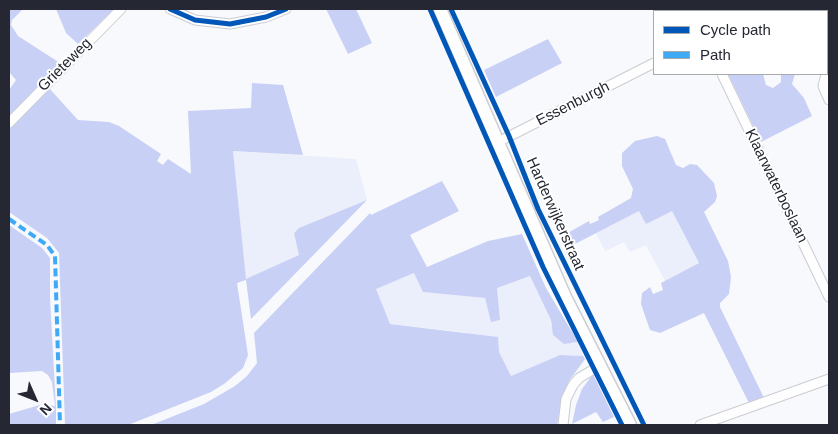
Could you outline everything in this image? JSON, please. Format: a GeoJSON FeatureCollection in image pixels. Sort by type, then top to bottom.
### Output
{"type":"FeatureCollection","features":[{"type":"Feature","properties":{"kind":"main road","name":"Harderwijkerstraat"},"geometry":{"type":"LineString","coordinates":[[440,9],[565,297],[630,425]]}},
{"type":"Feature","properties":{"kind":"street","name":"Grieteweg"},"geometry":{"type":"LineString","coordinates":[[9,123],[121,9]]}},
{"type":"Feature","properties":{"kind":"street"},"geometry":{"type":"LineString","coordinates":[[170,9],[196,20],[230,24],[266,17],[286,9]]}},
{"type":"Feature","properties":{"kind":"street","name":"Essenburgh"},"geometry":{"type":"LineString","coordinates":[[498,142],[653,64]]}},
{"type":"Feature","properties":{"kind":"street","name":"Klaarwaterboslaan"},"geometry":{"type":"LineString","coordinates":[[722,75],[829,297]]}},
{"type":"Feature","properties":{"kind":"street"},"geometry":{"type":"LineString","coordinates":[[826,75],[823,86],[829,100]]}},
{"type":"Feature","properties":{"kind":"street"},"geometry":{"type":"LineString","coordinates":[[562,425],[566,399],[573,385],[579,378],[601,365]]}},
{"type":"Feature","properties":{"kind":"street"},"geometry":{"type":"LineString","coordinates":[[700,425],[829,378]]}},
{"type":"Feature","properties":{"kind":"shaded area"},"geometry":{"type":"Polygon","coordinates":[[[9,9],[23,9],[12,20],[11,25],[18,36],[60,63],[45,84],[9,120],[9,90],[16,80],[9,72],[9,9]]]}},
{"type":"Feature","properties":{"kind":"shaded area"},"geometry":{"type":"Polygon","coordinates":[[[56,9],[112,9],[112,11],[78,44],[66,33],[56,9]]]}},
{"type":"Feature","properties":{"kind":"shaded area"},"geometry":{"type":"Polygon","coordinates":[[[326,9],[356,9],[372,43],[348,54],[326,9]]]}},
{"type":"Feature","properties":{"kind":"shaded area"},"geometry":{"type":"Polygon","coordinates":[[[548,39],[562,63],[496,97],[484,70],[548,39]]]}},
{"type":"Feature","properties":{"kind":"shaded area"},"geometry":{"type":"Polygon","coordinates":[[[728,75],[763,75],[766,85],[773,88],[781,82],[781,75],[795,75],[792,84],[804,98],[812,116],[761,142],[728,75]]]}},
{"type":"Feature","properties":{"kind":"shaded area"},"geometry":{"type":"Polygon","coordinates":[[[252,83],[283,85],[303,155],[233,151],[246,279],[299,255],[294,233],[299,228],[367,200],[251,319],[246,280],[237,283],[248,355],[243,368],[224,384],[211,392],[128,425],[65,425],[59,253],[47,238],[9,212],[9,127],[49,88],[78,120],[109,122],[119,126],[161,154],[157,161],[163,165],[168,159],[191,174],[188,111],[251,108],[252,83]]]}},
{"type":"Feature","properties":{"kind":"shaded area"},"geometry":{"type":"Polygon","coordinates":[[[657,136],[665,139],[676,165],[683,168],[690,164],[697,165],[714,183],[717,196],[715,202],[704,212],[728,261],[731,277],[729,294],[720,303],[720,307],[764,398],[749,403],[704,313],[660,333],[650,330],[641,304],[642,293],[650,287],[653,294],[663,290],[661,283],[699,263],[672,211],[646,224],[639,211],[571,246],[564,235],[589,221],[590,224],[599,220],[598,217],[631,198],[633,189],[622,166],[622,153],[635,141],[657,136]]]}},
{"type":"Feature","properties":{"kind":"shaded area"},"geometry":{"type":"Polygon","coordinates":[[[233,151],[356,159],[367,200],[299,228],[294,233],[300,255],[246,280],[233,151]]]}},
{"type":"Feature","properties":{"kind":"shaded area"},"geometry":{"type":"Polygon","coordinates":[[[442,181],[459,211],[410,235],[427,267],[488,241],[522,234],[546,288],[578,342],[564,344],[553,335],[551,320],[530,276],[497,288],[500,320],[491,322],[485,298],[423,292],[414,273],[376,289],[390,324],[498,337],[499,352],[511,376],[560,355],[583,356],[585,359],[569,381],[563,394],[557,425],[151,425],[204,404],[235,386],[247,376],[257,363],[254,333],[370,213],[371,215],[442,181]]]}},
{"type":"Feature","properties":{"kind":"shaded area"},"geometry":{"type":"Polygon","coordinates":[[[639,211],[672,211],[699,263],[665,281],[646,245],[630,252],[624,242],[605,251],[596,233],[639,211]]]}},
{"type":"Feature","properties":{"kind":"shaded area"},"geometry":{"type":"Polygon","coordinates":[[[9,225],[42,248],[50,258],[56,425],[9,425],[9,414],[43,404],[55,406],[52,382],[48,375],[42,371],[9,373],[9,225]]]}},
{"type":"Feature","properties":{"kind":"shaded area"},"geometry":{"type":"Polygon","coordinates":[[[415,273],[423,292],[485,298],[491,321],[500,320],[497,288],[530,276],[551,320],[550,324],[573,344],[578,342],[583,356],[560,355],[511,376],[499,352],[464,332],[390,324],[375,289],[415,273]]]}},
{"type":"Feature","properties":{"kind":"shaded area"},"geometry":{"type":"Polygon","coordinates":[[[593,374],[614,417],[603,422],[596,412],[572,424],[582,389],[593,374]]]}},
{"type":"Feature","properties":{"kind":"marked path"},"geometry":{"type":"LineString","coordinates":[[9,219],[47,245],[55,256],[60,425]]}},
{"type":"Feature","properties":{"kind":"cycle path"},"geometry":{"type":"LineString","coordinates":[[170,9],[195,20],[230,24],[266,17],[286,9]]}},
{"type":"Feature","properties":{"kind":"cycle path"},"geometry":{"type":"LineString","coordinates":[[430,9],[543,267],[622,425]]}},
{"type":"Feature","properties":{"kind":"cycle path"},"geometry":{"type":"LineString","coordinates":[[451,9],[509,136],[538,209],[644,425]]}}]}
